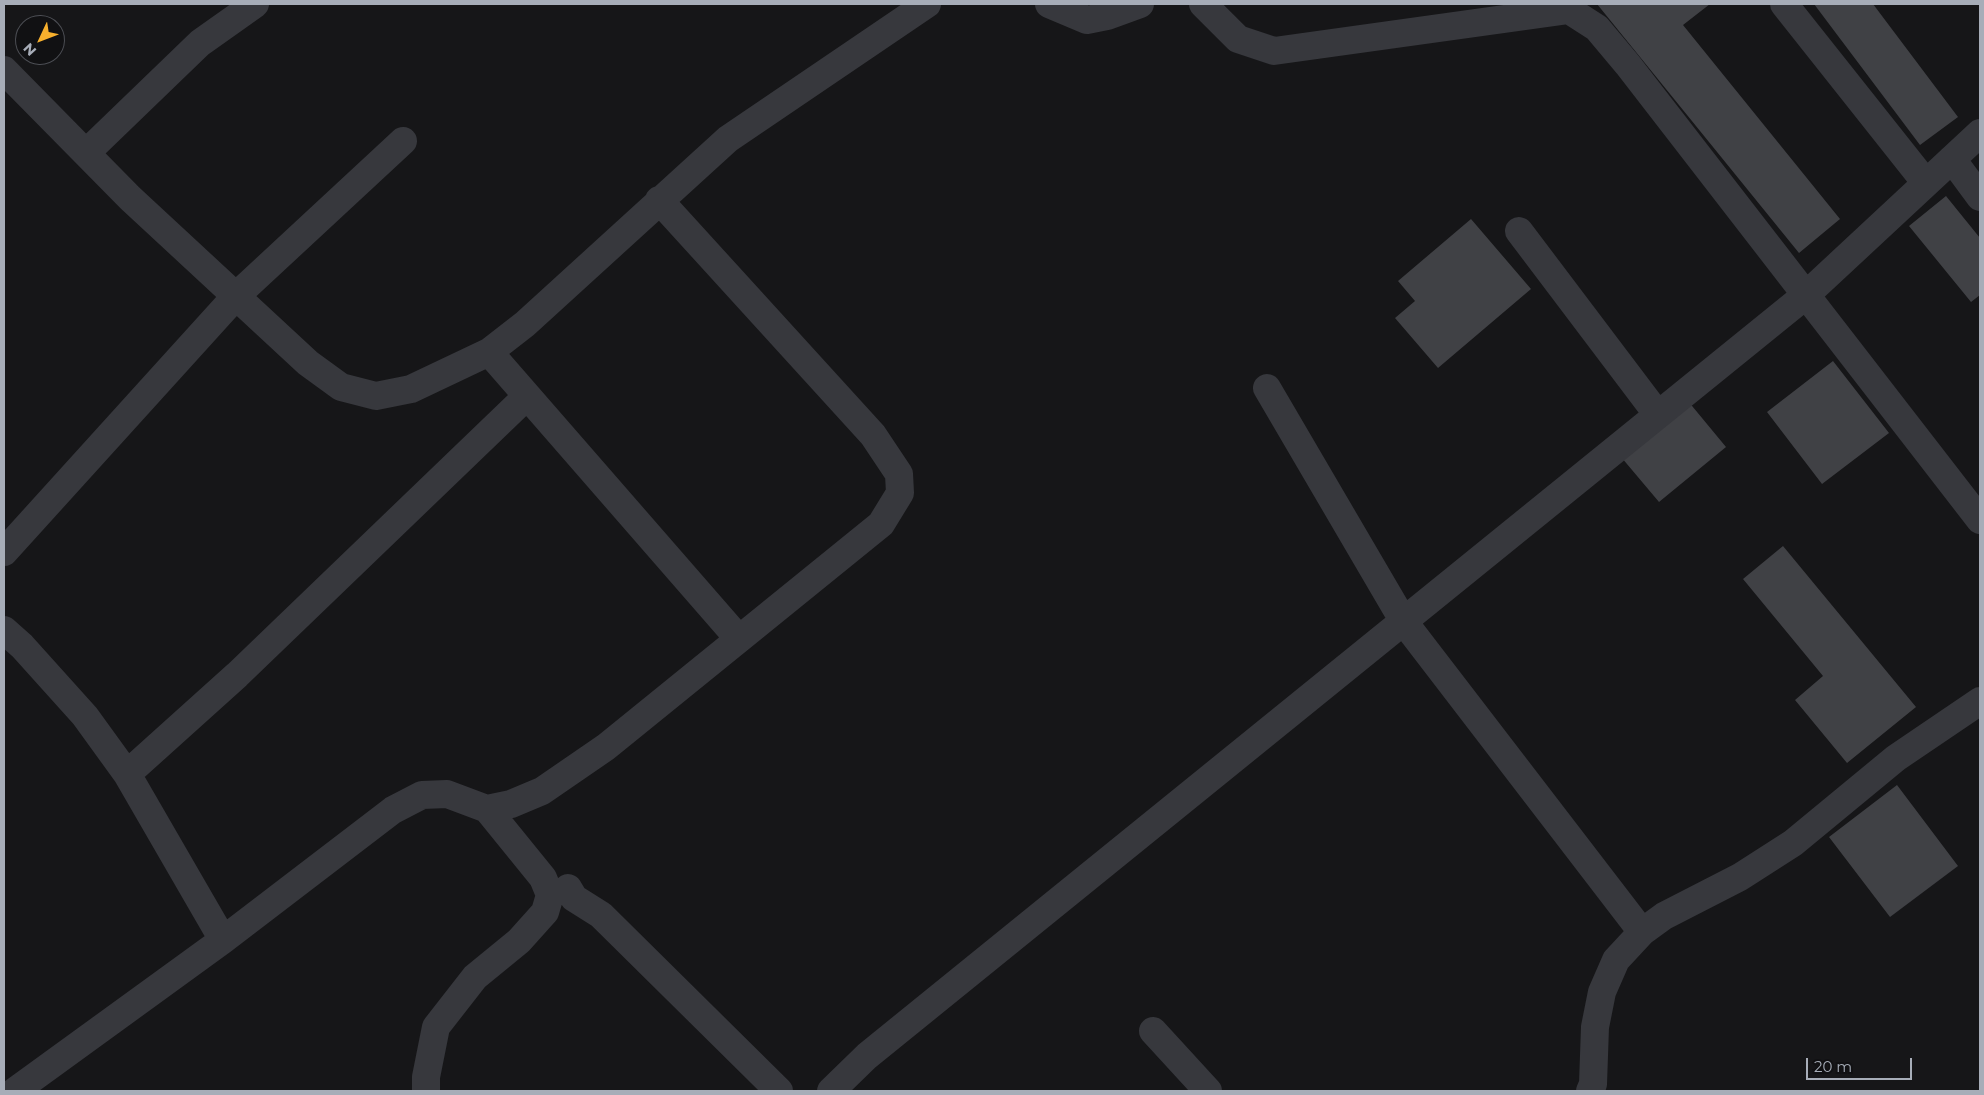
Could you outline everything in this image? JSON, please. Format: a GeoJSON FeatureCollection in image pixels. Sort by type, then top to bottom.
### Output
{"type":"FeatureCollection","features":[{"type":"Feature","properties":{"kind":"street"},"geometry":{"type":"LineString","coordinates":[[86,153],[200,43],[255,4]]}},
{"type":"Feature","properties":{"kind":"street"},"geometry":{"type":"LineString","coordinates":[[4,70],[130,198],[308,363],[341,388],[376,396],[411,388],[489,352],[525,324],[728,139],[927,4]]}},
{"type":"Feature","properties":{"kind":"street"},"geometry":{"type":"LineString","coordinates":[[1048,4],[1058,10],[1087,20],[1107,16],[1140,4]]}},
{"type":"Feature","properties":{"kind":"street"},"geometry":{"type":"LineString","coordinates":[[1202,4],[1238,39],[1274,51],[1569,7],[1597,28],[1628,65],[1980,520]]}},
{"type":"Feature","properties":{"kind":"street"},"geometry":{"type":"LineString","coordinates":[[1784,4],[1926,183]]}},
{"type":"Feature","properties":{"kind":"street"},"geometry":{"type":"LineString","coordinates":[[831,1091],[867,1056],[1806,295],[1980,133]]}},
{"type":"Feature","properties":{"kind":"street"},"geometry":{"type":"LineString","coordinates":[[4,552],[236,296],[402,141]]}},
{"type":"Feature","properties":{"kind":"street"},"geometry":{"type":"LineString","coordinates":[[1952,159],[1980,197]]}},
{"type":"Feature","properties":{"kind":"street"},"geometry":{"type":"LineString","coordinates":[[487,809],[511,804],[542,791],[606,747],[881,524],[900,493],[899,474],[873,435],[659,200]]}},
{"type":"Feature","properties":{"kind":"street"},"geometry":{"type":"LineString","coordinates":[[1520,231],[1658,415]]}},
{"type":"Feature","properties":{"kind":"street"},"geometry":{"type":"LineString","coordinates":[[489,352],[739,639]]}},
{"type":"Feature","properties":{"kind":"street"},"geometry":{"type":"LineString","coordinates":[[1267,388],[1404,622],[1642,932]]}},
{"type":"Feature","properties":{"kind":"street"},"geometry":{"type":"LineString","coordinates":[[127,774],[237,675],[528,396]]}},
{"type":"Feature","properties":{"kind":"street"},"geometry":{"type":"LineString","coordinates":[[4,630],[22,646],[85,716],[127,774],[223,940]]}},
{"type":"Feature","properties":{"kind":"street"},"geometry":{"type":"LineString","coordinates":[[1590,1091],[1592,1084],[1594,1027],[1602,992],[1616,960],[1642,932],[1664,916],[1740,877],[1793,843],[1896,758],[1980,701]]}},
{"type":"Feature","properties":{"kind":"street"},"geometry":{"type":"LineString","coordinates":[[15,1091],[223,940],[393,810],[422,795],[447,794],[487,809],[543,878],[550,895],[545,912],[519,941],[475,977],[436,1027],[426,1077],[426,1091]]}},
{"type":"Feature","properties":{"kind":"street"},"geometry":{"type":"LineString","coordinates":[[568,888],[574,898],[601,915],[779,1091]]}},
{"type":"Feature","properties":{"kind":"street"},"geometry":{"type":"LineString","coordinates":[[1153,1031],[1208,1091]]}},
{"type":"Feature","properties":{"kind":"building"},"geometry":{"type":"Polygon","coordinates":[[[1597,4],[1710,4],[1683,25],[1840,219],[1799,253],[1597,4]]]}},
{"type":"Feature","properties":{"kind":"building"},"geometry":{"type":"Polygon","coordinates":[[[1814,4],[1873,4],[1958,117],[1920,145],[1814,4]]]}},
{"type":"Feature","properties":{"kind":"building"},"geometry":{"type":"Polygon","coordinates":[[[1946,196],[1980,238],[1980,295],[1971,302],[1909,226],[1946,196]]]}},
{"type":"Feature","properties":{"kind":"building"},"geometry":{"type":"Polygon","coordinates":[[[1471,219],[1531,289],[1438,368],[1395,318],[1415,301],[1398,281],[1471,219]]]}},
{"type":"Feature","properties":{"kind":"building"},"geometry":{"type":"Polygon","coordinates":[[[1833,361],[1889,433],[1822,484],[1767,412],[1833,361]]]}},
{"type":"Feature","properties":{"kind":"building"},"geometry":{"type":"Polygon","coordinates":[[[1683,395],[1726,447],[1659,502],[1616,451],[1683,395]]]}},
{"type":"Feature","properties":{"kind":"building"},"geometry":{"type":"Polygon","coordinates":[[[1783,546],[1916,707],[1847,763],[1795,700],[1823,676],[1743,579],[1783,546]]]}},
{"type":"Feature","properties":{"kind":"building"},"geometry":{"type":"Polygon","coordinates":[[[1897,785],[1958,866],[1890,917],[1829,837],[1897,785]]]}}]}
